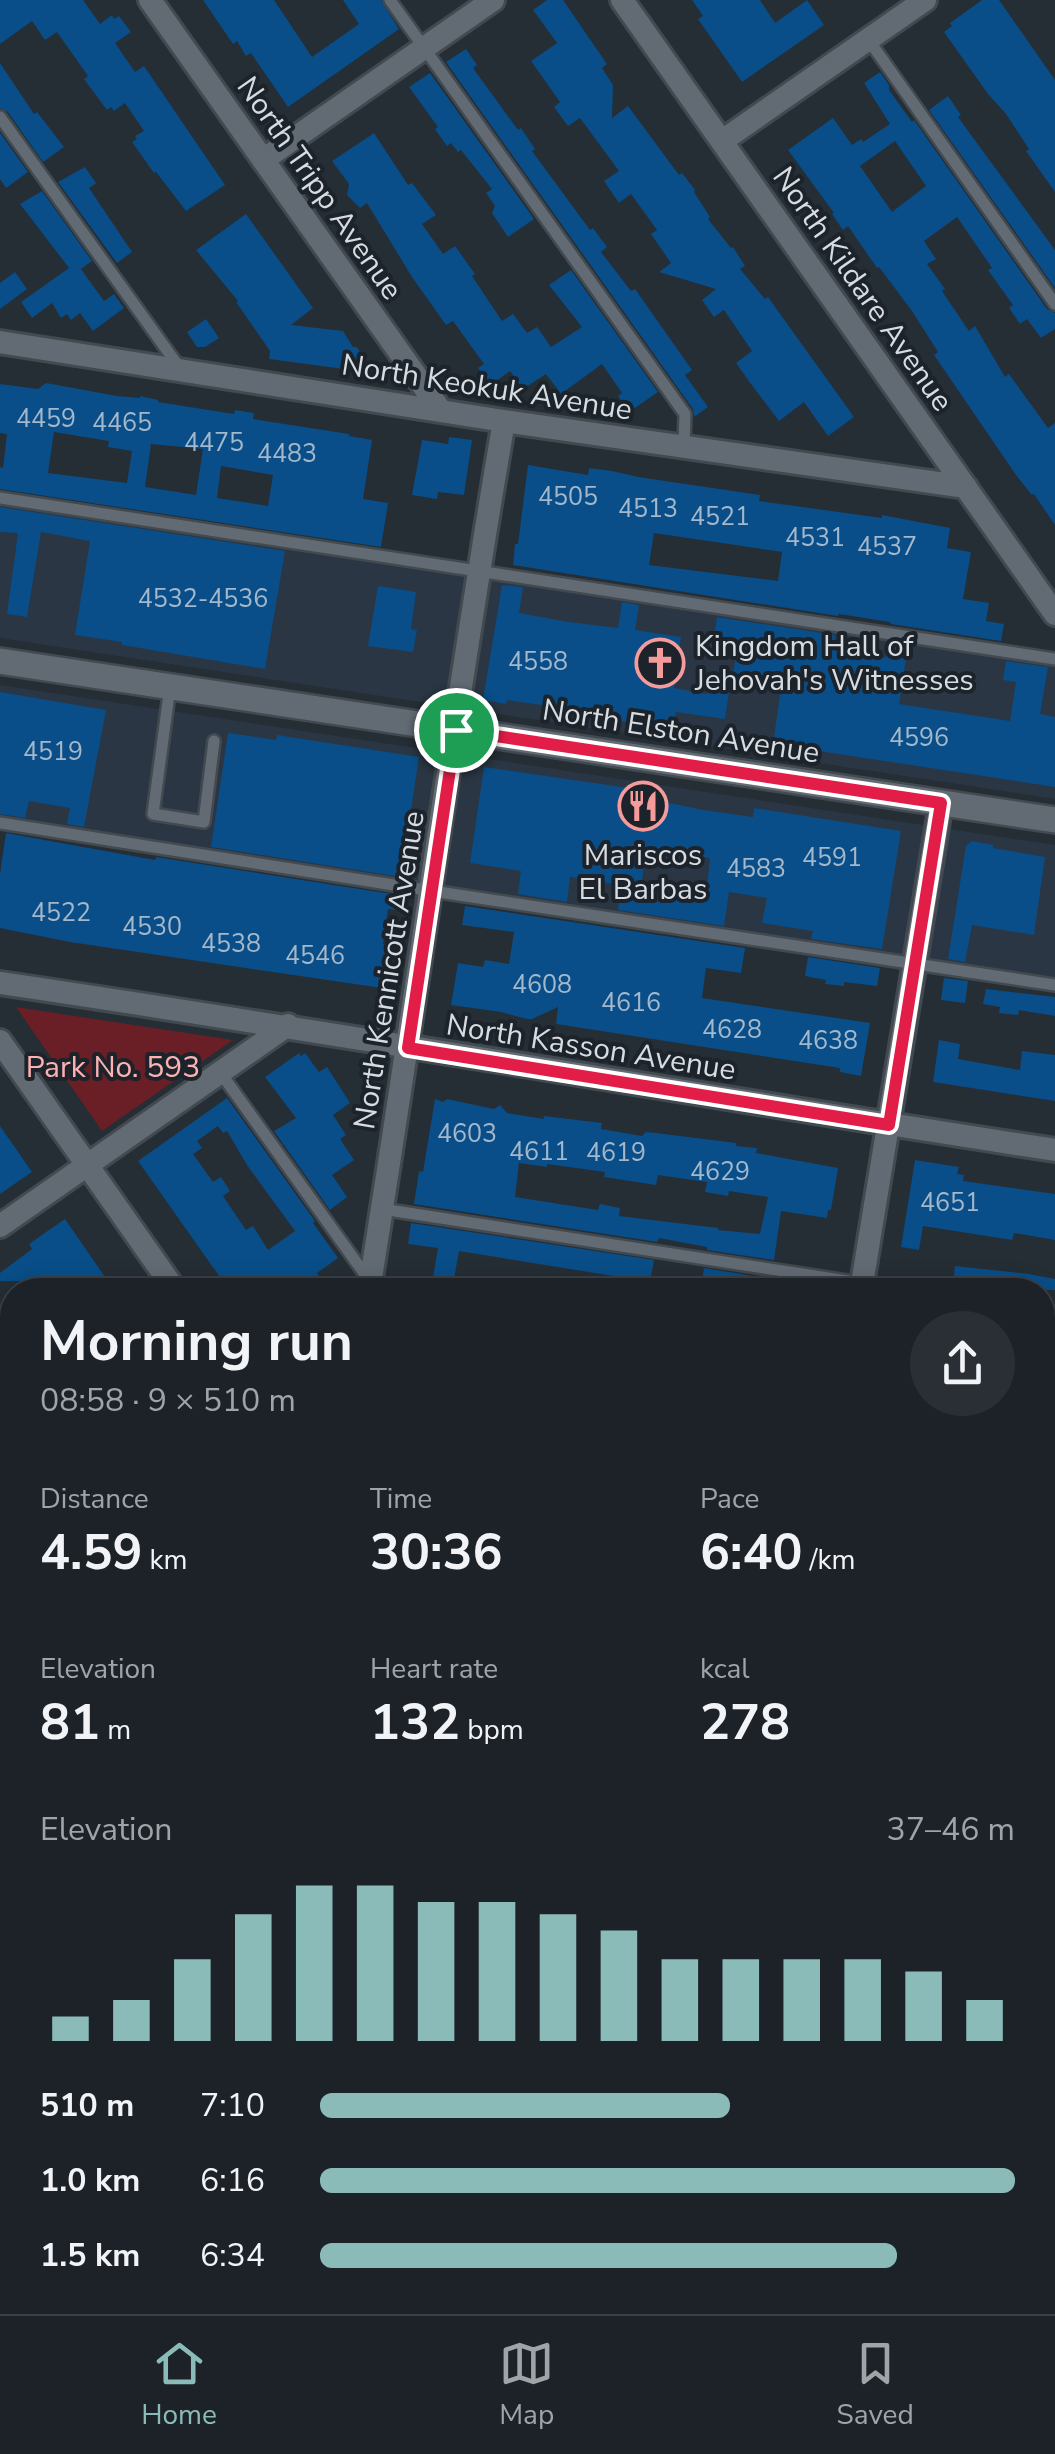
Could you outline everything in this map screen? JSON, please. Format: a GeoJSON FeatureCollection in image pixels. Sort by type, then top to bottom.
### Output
{"type":"FeatureCollection","features":[{"type":"Feature","properties":{"kind":"main road","name":"North Elston Avenue"},"geometry":{"type":"LineString","coordinates":[[0,661],[1055,820]]}},
{"type":"Feature","properties":{"kind":"street","name":"North Tripp Avenue"},"geometry":{"type":"LineString","coordinates":[[150,0],[441,411]]}},
{"type":"Feature","properties":{"kind":"street"},"geometry":{"type":"LineString","coordinates":[[263,160],[493,0]]}},
{"type":"Feature","properties":{"kind":"street","name":"North Kildare Avenue"},"geometry":{"type":"LineString","coordinates":[[622,0],[1055,614]]}},
{"type":"Feature","properties":{"kind":"street"},"geometry":{"type":"LineString","coordinates":[[722,141],[925,0]]}},
{"type":"Feature","properties":{"kind":"street","name":"North Keokuk Avenue"},"geometry":{"type":"LineString","coordinates":[[0,342],[504,421],[966,487]]}},
{"type":"Feature","properties":{"kind":"street","name":"North Kennicott Avenue"},"geometry":{"type":"LineString","coordinates":[[371,1278],[504,421]]}},
{"type":"Feature","properties":{"kind":"street"},"geometry":{"type":"LineString","coordinates":[[864,1278],[941,803]]}},
{"type":"Feature","properties":{"kind":"street","name":"North Kasson Avenue"},"geometry":{"type":"LineString","coordinates":[[0,982],[1055,1150]]}},
{"type":"Feature","properties":{"kind":"street"},"geometry":{"type":"LineString","coordinates":[[0,1226],[288,1025]]}},
{"type":"Feature","properties":{"kind":"street"},"geometry":{"type":"LineString","coordinates":[[0,1042],[167,1278]]}},
{"type":"Feature","properties":{"kind":"lane"},"geometry":{"type":"LineString","coordinates":[[390,0],[685,414],[684,448]]}},
{"type":"Feature","properties":{"kind":"lane"},"geometry":{"type":"LineString","coordinates":[[868,40],[1055,304]]}},
{"type":"Feature","properties":{"kind":"lane"},"geometry":{"type":"LineString","coordinates":[[0,117],[182,370]]}},
{"type":"Feature","properties":{"kind":"lane"},"geometry":{"type":"LineString","coordinates":[[0,498],[1055,659]]}},
{"type":"Feature","properties":{"kind":"lane"},"geometry":{"type":"LineString","coordinates":[[170,686],[153,814],[204,822],[214,741]]}},
{"type":"Feature","properties":{"kind":"lane"},"geometry":{"type":"LineString","coordinates":[[0,823],[1055,985]]}},
{"type":"Feature","properties":{"kind":"lane"},"geometry":{"type":"LineString","coordinates":[[220,1072],[364,1278]]}},
{"type":"Feature","properties":{"kind":"lane"},"geometry":{"type":"LineString","coordinates":[[382,1209],[807,1278]]}},
{"type":"Feature","properties":{"kind":"shaded area"},"geometry":{"type":"Polygon","coordinates":[[[0,498],[1055,658],[1055,799],[0,638],[0,498]]]}},
{"type":"Feature","properties":{"kind":"shaded area"},"geometry":{"type":"Polygon","coordinates":[[[0,685],[1055,845],[1055,988],[0,827],[0,685]]]}},
{"type":"Feature","properties":{"kind":"green space","name":"Park No. 593"},"geometry":{"type":"Polygon","coordinates":[[[16,1007],[233,1040],[102,1131],[16,1007]]]}},
{"type":"Feature","properties":{"kind":"building"},"geometry":{"type":"Polygon","coordinates":[[[0,0],[83,0],[100,24],[112,15],[114,19],[119,16],[131,32],[115,43],[135,72],[144,66],[225,185],[186,211],[132,142],[144,131],[125,103],[114,111],[111,107],[107,110],[57,32],[45,40],[32,21],[0,44],[0,0]]]}},
{"type":"Feature","properties":{"kind":"building"},"geometry":{"type":"Polygon","coordinates":[[[203,0],[274,0],[312,57],[359,24],[343,0],[381,0],[399,29],[288,107],[251,53],[246,56],[237,41],[233,44],[203,0]]]}},
{"type":"Feature","properties":{"kind":"building"},"geometry":{"type":"Polygon","coordinates":[[[547,0],[563,0],[607,64],[602,68],[613,85],[612,118],[628,106],[679,175],[682,173],[695,190],[708,219],[745,266],[740,269],[765,299],[768,297],[854,417],[828,436],[804,402],[779,421],[736,363],[752,351],[724,310],[714,317],[702,300],[716,289],[659,272],[671,263],[651,234],[657,230],[631,194],[619,203],[604,181],[619,171],[580,118],[568,126],[554,107],[560,102],[531,61],[557,43],[533,10],[547,0]]]}},
{"type":"Feature","properties":{"kind":"building"},"geometry":{"type":"Polygon","coordinates":[[[692,0],[760,0],[775,23],[807,0],[824,25],[742,82],[698,19],[703,16],[692,0]]]}},
{"type":"Feature","properties":{"kind":"building"},"geometry":{"type":"Polygon","coordinates":[[[982,0],[999,0],[1055,80],[1055,192],[1006,114],[944,32],[952,26],[950,23],[982,0]]]}},
{"type":"Feature","properties":{"kind":"building"},"geometry":{"type":"Polygon","coordinates":[[[466,49],[477,65],[473,68],[518,130],[521,128],[535,149],[532,151],[607,247],[601,252],[631,291],[635,289],[692,370],[685,375],[708,407],[694,417],[693,409],[446,62],[466,49]]]}},
{"type":"Feature","properties":{"kind":"building"},"geometry":{"type":"Polygon","coordinates":[[[0,63],[34,114],[37,112],[64,147],[43,162],[8,112],[0,108],[0,63]]]}},
{"type":"Feature","properties":{"kind":"building"},"geometry":{"type":"Polygon","coordinates":[[[880,72],[889,90],[1047,309],[1055,313],[1055,329],[1041,338],[1027,319],[1020,324],[1009,308],[1013,305],[988,270],[992,268],[957,217],[924,241],[936,259],[927,264],[969,331],[975,326],[1005,377],[1009,374],[1048,428],[1055,423],[1055,525],[934,355],[938,352],[912,311],[848,226],[843,230],[788,150],[833,118],[852,145],[890,124],[864,83],[880,72]],[[895,141],[860,166],[892,212],[926,186],[895,141]]]}},
{"type":"Feature","properties":{"kind":"building"},"geometry":{"type":"Polygon","coordinates":[[[430,73],[534,219],[508,237],[492,213],[495,206],[486,193],[492,189],[461,150],[458,152],[451,143],[447,146],[409,87],[430,73]]]}},
{"type":"Feature","properties":{"kind":"building"},"geometry":{"type":"Polygon","coordinates":[[[948,96],[961,115],[958,117],[1055,250],[1055,288],[929,110],[948,96]]]}},
{"type":"Feature","properties":{"kind":"building"},"geometry":{"type":"Polygon","coordinates":[[[0,133],[28,172],[6,188],[0,179],[0,133]]]}},
{"type":"Feature","properties":{"kind":"building"},"geometry":{"type":"Polygon","coordinates":[[[374,133],[408,185],[412,183],[436,215],[422,224],[443,254],[455,246],[502,321],[513,314],[527,333],[537,327],[551,347],[582,327],[549,285],[571,270],[658,392],[629,412],[618,396],[622,393],[602,364],[561,394],[546,374],[523,389],[510,371],[491,385],[478,368],[484,364],[453,321],[446,325],[367,203],[360,208],[347,195],[349,184],[332,161],[374,133]]]}},
{"type":"Feature","properties":{"kind":"building"},"geometry":{"type":"Polygon","coordinates":[[[85,167],[96,183],[89,188],[132,252],[117,263],[58,182],[85,167]]]}},
{"type":"Feature","properties":{"kind":"building"},"geometry":{"type":"Polygon","coordinates":[[[42,191],[92,261],[81,269],[104,301],[114,294],[124,308],[93,331],[80,313],[71,320],[67,314],[61,318],[52,303],[32,318],[21,302],[69,268],[20,204],[42,191]]]}},
{"type":"Feature","properties":{"kind":"building"},"geometry":{"type":"Polygon","coordinates":[[[246,214],[313,308],[291,325],[343,331],[361,354],[359,371],[269,359],[270,351],[238,301],[196,250],[246,214]]]}},
{"type":"Feature","properties":{"kind":"building"},"geometry":{"type":"Polygon","coordinates":[[[15,272],[27,289],[0,309],[0,283],[15,272]]]}},
{"type":"Feature","properties":{"kind":"building"},"geometry":{"type":"Polygon","coordinates":[[[206,319],[219,338],[205,347],[197,347],[187,332],[206,319]]]}},
{"type":"Feature","properties":{"kind":"building"},"geometry":{"type":"Polygon","coordinates":[[[46,383],[234,414],[235,410],[254,413],[253,419],[372,440],[363,499],[388,503],[381,547],[0,489],[7,434],[0,433],[0,384],[38,389],[46,383]],[[54,432],[48,473],[127,483],[132,451],[108,447],[109,441],[54,432]],[[151,444],[145,487],[196,495],[203,449],[151,444]],[[221,466],[217,498],[268,506],[273,475],[221,466]]]}},
{"type":"Feature","properties":{"kind":"building"},"geometry":{"type":"Polygon","coordinates":[[[449,437],[472,440],[464,495],[438,492],[437,499],[412,495],[422,440],[448,444],[449,437]]]}},
{"type":"Feature","properties":{"kind":"building"},"geometry":{"type":"Polygon","coordinates":[[[528,465],[588,475],[589,468],[612,471],[760,495],[759,501],[882,515],[950,528],[947,548],[971,552],[963,599],[989,603],[986,621],[1004,624],[1001,641],[513,565],[528,465]],[[654,533],[649,565],[778,581],[782,552],[654,533]]]}},
{"type":"Feature","properties":{"kind":"building"},"geometry":{"type":"Polygon","coordinates":[[[0,507],[285,551],[265,669],[75,635],[90,541],[41,532],[27,617],[7,614],[18,533],[0,532],[0,507]]]}},
{"type":"Feature","properties":{"kind":"building"},"geometry":{"type":"Polygon","coordinates":[[[502,585],[523,587],[519,613],[569,622],[618,628],[622,602],[639,605],[635,630],[681,637],[674,688],[707,694],[709,682],[730,685],[725,719],[676,712],[673,729],[554,711],[555,707],[483,700],[502,585]]]}},
{"type":"Feature","properties":{"kind":"building"},"geometry":{"type":"Polygon","coordinates":[[[378,586],[416,592],[411,629],[417,630],[413,652],[368,646],[378,586]]]}},
{"type":"Feature","properties":{"kind":"building"},"geometry":{"type":"Polygon","coordinates":[[[717,617],[835,635],[833,650],[886,658],[888,643],[908,646],[899,704],[1010,721],[1016,682],[1003,680],[1006,661],[1048,667],[1040,714],[1055,717],[1055,787],[773,744],[782,682],[733,675],[738,643],[714,638],[717,617]]]}},
{"type":"Feature","properties":{"kind":"building"},"geometry":{"type":"Polygon","coordinates":[[[0,692],[106,710],[84,827],[67,824],[70,808],[29,801],[25,818],[0,814],[0,692]]]}},
{"type":"Feature","properties":{"kind":"building"},"geometry":{"type":"Polygon","coordinates":[[[228,733],[276,740],[277,735],[419,757],[401,877],[211,847],[228,733]]]}},
{"type":"Feature","properties":{"kind":"building"},"geometry":{"type":"Polygon","coordinates":[[[484,767],[656,792],[655,800],[703,810],[753,817],[754,808],[901,831],[882,949],[811,939],[813,931],[762,923],[767,898],[729,892],[724,926],[618,910],[621,885],[570,877],[567,902],[518,894],[521,871],[470,863],[484,767]],[[648,851],[641,889],[706,898],[710,858],[671,851],[670,855],[648,851]]]}},
{"type":"Feature","properties":{"kind":"building"},"geometry":{"type":"Polygon","coordinates":[[[6,833],[155,860],[156,857],[398,895],[396,910],[388,909],[383,944],[390,944],[382,988],[0,928],[0,874],[6,833]]]}},
{"type":"Feature","properties":{"kind":"building"},"geometry":{"type":"Polygon","coordinates":[[[972,841],[1045,857],[1034,935],[972,925],[965,962],[948,959],[966,846],[972,841]]]}},
{"type":"Feature","properties":{"kind":"building"},"geometry":{"type":"Polygon","coordinates":[[[465,906],[745,948],[741,973],[706,968],[702,998],[870,1023],[861,1076],[840,1072],[840,1068],[556,1024],[558,1007],[527,1019],[451,1005],[458,963],[483,967],[485,960],[509,964],[514,932],[462,925],[465,906]]]}},
{"type":"Feature","properties":{"kind":"building"},"geometry":{"type":"Polygon","coordinates":[[[808,957],[880,968],[877,986],[825,984],[826,980],[805,976],[808,957]]]}},
{"type":"Feature","properties":{"kind":"building"},"geometry":{"type":"Polygon","coordinates":[[[944,978],[968,981],[965,1003],[941,1000],[944,978]]]}},
{"type":"Feature","properties":{"kind":"building"},"geometry":{"type":"Polygon","coordinates":[[[986,989],[1055,997],[1055,1016],[1019,1010],[1018,1015],[999,1013],[1000,1007],[983,1004],[986,989]]]}},
{"type":"Feature","properties":{"kind":"building"},"geometry":{"type":"Polygon","coordinates":[[[939,1040],[960,1044],[958,1059],[1020,1070],[1022,1051],[1055,1055],[1055,1101],[933,1082],[939,1040]]]}},
{"type":"Feature","properties":{"kind":"building"},"geometry":{"type":"Polygon","coordinates":[[[299,1053],[305,1053],[319,1072],[327,1067],[350,1103],[333,1115],[346,1135],[340,1139],[354,1160],[332,1175],[347,1197],[330,1210],[274,1131],[296,1118],[265,1077],[299,1053]]]}},
{"type":"Feature","properties":{"kind":"building"},"geometry":{"type":"Polygon","coordinates":[[[227,1098],[338,1258],[317,1273],[320,1278],[221,1278],[138,1161],[227,1098]],[[218,1126],[197,1141],[202,1148],[193,1154],[213,1182],[221,1177],[230,1191],[223,1196],[246,1230],[253,1226],[268,1250],[295,1231],[227,1131],[223,1133],[218,1126]]]}},
{"type":"Feature","properties":{"kind":"building"},"geometry":{"type":"Polygon","coordinates":[[[435,1099],[494,1109],[500,1105],[507,1113],[544,1119],[602,1123],[601,1129],[642,1136],[646,1132],[736,1143],[757,1148],[756,1153],[838,1168],[827,1218],[781,1211],[774,1260],[659,1238],[657,1242],[414,1204],[419,1171],[423,1172],[435,1099]],[[519,1163],[515,1197],[598,1210],[600,1204],[620,1208],[619,1216],[760,1234],[768,1197],[705,1192],[707,1182],[658,1175],[656,1185],[604,1177],[605,1172],[519,1163]]]}},
{"type":"Feature","properties":{"kind":"building"},"geometry":{"type":"Polygon","coordinates":[[[0,1126],[32,1172],[0,1194],[0,1126]]]}},
{"type":"Feature","properties":{"kind":"building"},"geometry":{"type":"Polygon","coordinates":[[[915,1160],[959,1167],[957,1174],[964,1175],[963,1181],[1055,1194],[1055,1240],[1014,1233],[1012,1240],[923,1226],[919,1250],[901,1247],[915,1160]]]}},
{"type":"Feature","properties":{"kind":"building"},"geometry":{"type":"Polygon","coordinates":[[[65,1219],[106,1278],[0,1278],[0,1273],[32,1249],[29,1244],[65,1219]]]}},
{"type":"Feature","properties":{"kind":"building"},"geometry":{"type":"Polygon","coordinates":[[[411,1223],[654,1260],[651,1278],[625,1278],[459,1251],[454,1278],[433,1278],[438,1248],[408,1244],[411,1223]]]}},
{"type":"Feature","properties":{"kind":"building"},"geometry":{"type":"Polygon","coordinates":[[[955,1266],[1050,1278],[954,1278],[955,1266]]]}},
{"type":"Feature","properties":{"kind":"building"},"geometry":{"type":"Polygon","coordinates":[[[704,1268],[765,1278],[702,1278],[704,1268]]]}},
{"type":"Feature","properties":{"kind":"place","name":"Kingdom Hall of Jehovah's Witnesses"},"geometry":{"type":"Point","coordinates":[660,663]}},
{"type":"Feature","properties":{"kind":"place","name":"Mariscos El Barbas"},"geometry":{"type":"Point","coordinates":[643,806]}},
{"type":"Feature","properties":{"kind":"route"},"geometry":{"type":"LineString","coordinates":[[456,730],[941,803],[889,1125],[408,1048],[456,730]]}}]}
